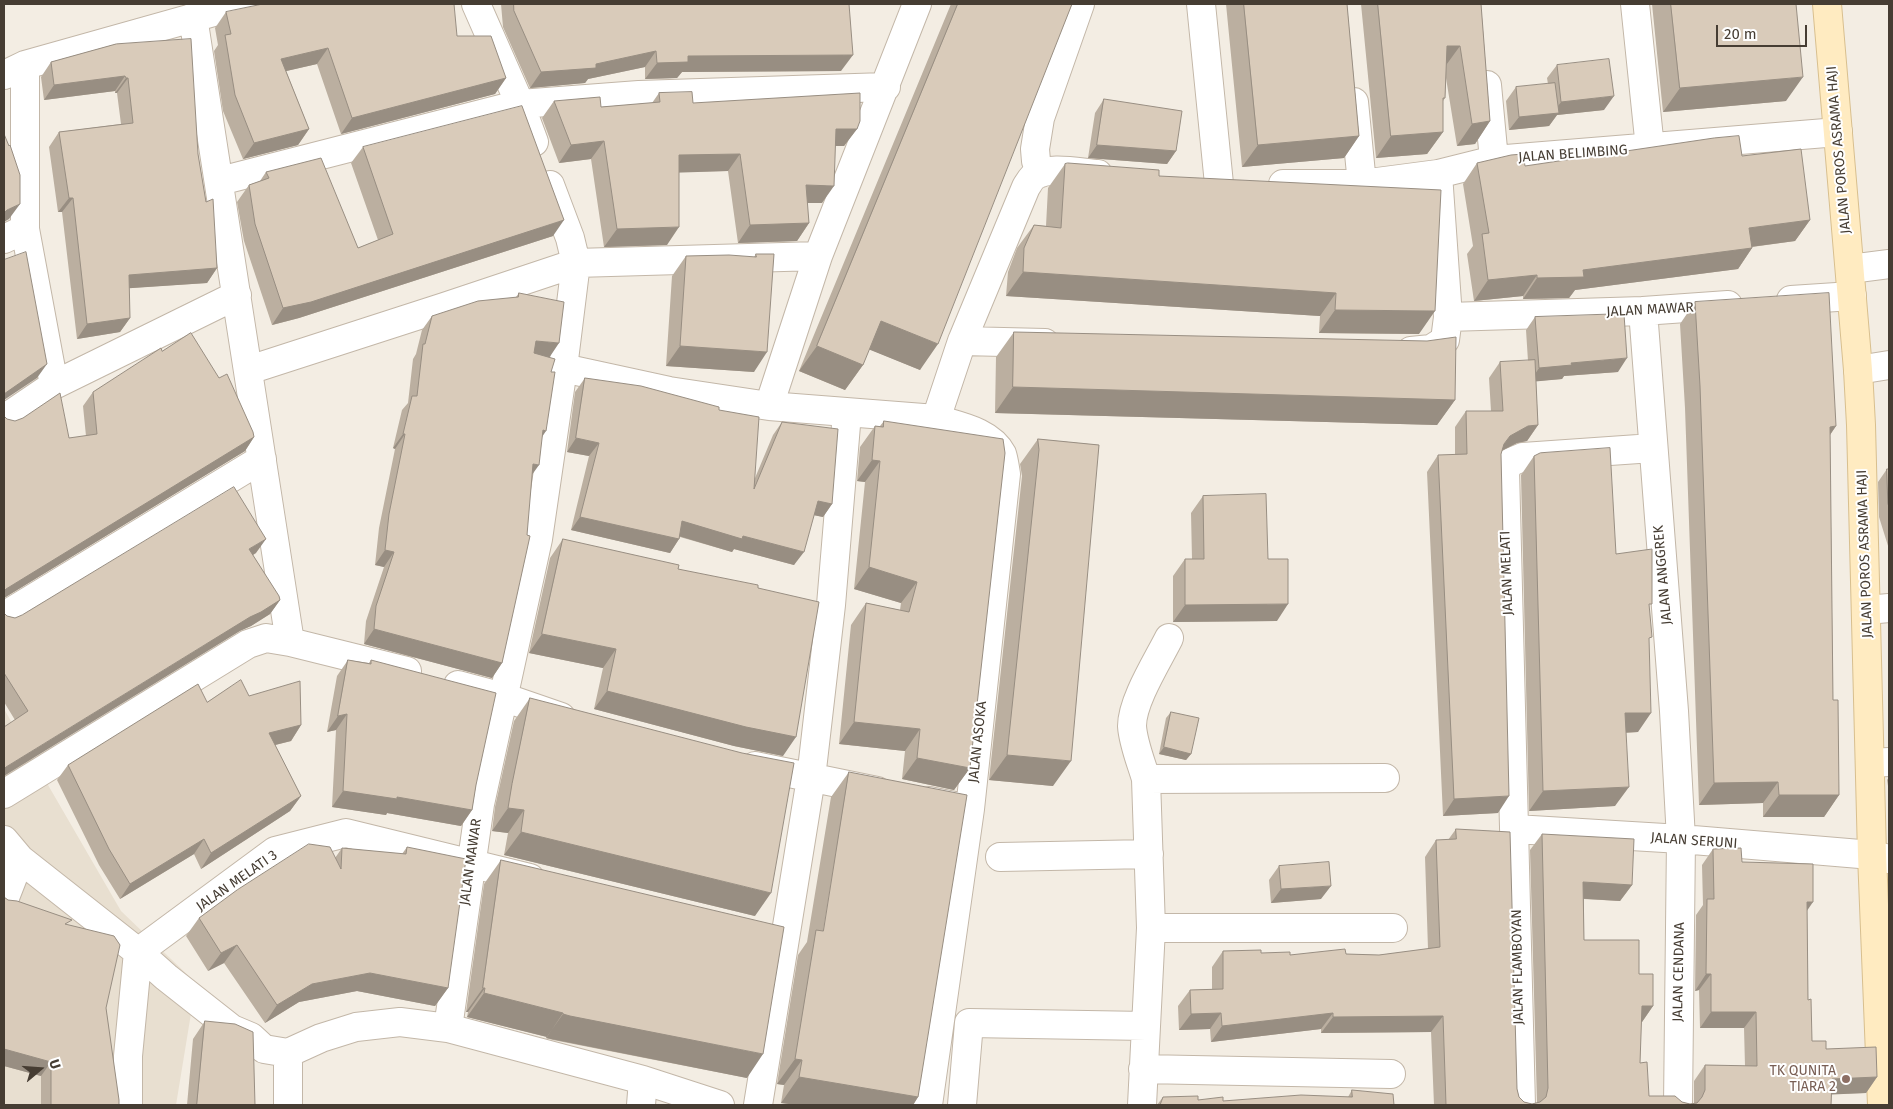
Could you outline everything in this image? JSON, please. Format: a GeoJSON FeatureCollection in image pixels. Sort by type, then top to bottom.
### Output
{"type":"FeatureCollection","features":[{"type":"Feature","properties":{"kind":"street"},"geometry":{"type":"LineString","coordinates":[[54,385],[15,234],[15,70],[242,4]]}},
{"type":"Feature","properties":{"kind":"street"},"geometry":{"type":"LineString","coordinates":[[476,4],[520,104],[570,238],[576,263]]}},
{"type":"Feature","properties":{"kind":"street"},"geometry":{"type":"LineString","coordinates":[[769,406],[818,256],[917,4]]}},
{"type":"Feature","properties":{"kind":"street"},"geometry":{"type":"LineString","coordinates":[[1041,173],[1036,160],[1035,149],[1040,118],[1080,4]]}},
{"type":"Feature","properties":{"kind":"street","name":"JALAN BELIMBING"},"geometry":{"type":"LineString","coordinates":[[1201,4],[1209,183],[1362,184],[1438,174],[1494,160],[1838,132]]}},
{"type":"Feature","properties":{"kind":"street"},"geometry":{"type":"LineString","coordinates":[[1635,4],[1650,148]]}},
{"type":"Feature","properties":{"kind":"street","name":"JALAN POROS ASRAMA HAJI"},"geometry":{"type":"LineString","coordinates":[[1827,4],[1878,609],[1882,1105]]}},
{"type":"Feature","properties":{"kind":"street"},"geometry":{"type":"LineString","coordinates":[[193,17],[220,181],[290,642]]}},
{"type":"Feature","properties":{"kind":"street"},"geometry":{"type":"LineString","coordinates":[[1485,62],[1494,160]]}},
{"type":"Feature","properties":{"kind":"street"},"geometry":{"type":"LineString","coordinates":[[1352,80],[1362,184]]}},
{"type":"Feature","properties":{"kind":"street"},"geometry":{"type":"LineString","coordinates":[[220,181],[520,104],[639,95],[886,87]]}},
{"type":"Feature","properties":{"kind":"street"},"geometry":{"type":"LineString","coordinates":[[936,419],[962,341],[1026,187],[1033,178],[1041,173],[1051,171],[1120,176]]}},
{"type":"Feature","properties":{"kind":"street"},"geometry":{"type":"LineString","coordinates":[[1390,350],[1431,349],[1445,340],[1448,317],[1438,174]]}},
{"type":"Feature","properties":{"kind":"street"},"geometry":{"type":"LineString","coordinates":[[249,370],[576,263],[818,256]]}},
{"type":"Feature","properties":{"kind":"street","name":"JALAN MAWAR"},"geometry":{"type":"LineString","coordinates":[[448,1028],[480,804],[503,697],[548,541],[563,368],[576,263]]}},
{"type":"Feature","properties":{"kind":"street"},"geometry":{"type":"LineString","coordinates":[[1850,269],[1889,264]]}},
{"type":"Feature","properties":{"kind":"street"},"geometry":{"type":"LineString","coordinates":[[4,419],[54,385],[237,295]]}},
{"type":"Feature","properties":{"kind":"street","name":"JALAN MAWAR"},"geometry":{"type":"LineString","coordinates":[[1448,317],[1643,311],[1852,296]]}},
{"type":"Feature","properties":{"kind":"street","name":"JALAN ANGGREK"},"geometry":{"type":"LineString","coordinates":[[1643,311],[1674,712],[1681,839]]}},
{"type":"Feature","properties":{"kind":"street"},"geometry":{"type":"LineString","coordinates":[[962,341],[1072,344]]}},
{"type":"Feature","properties":{"kind":"street"},"geometry":{"type":"LineString","coordinates":[[1858,370],[1889,365]]}},
{"type":"Feature","properties":{"kind":"street","name":"JALAN ASOKA"},"geometry":{"type":"LineString","coordinates":[[563,368],[669,391],[769,406],[936,419],[978,432],[994,444],[1002,454],[1006,474],[970,809],[928,1105]]}},
{"type":"Feature","properties":{"kind":"street"},"geometry":{"type":"LineString","coordinates":[[758,1105],[775,937],[811,778],[821,603],[847,413]]}},
{"type":"Feature","properties":{"kind":"street","name":"JALAN MELATI"},"geometry":{"type":"LineString","coordinates":[[1515,829],[1505,470],[1511,462],[1523,457],[1653,448]]}},
{"type":"Feature","properties":{"kind":"street"},"geometry":{"type":"LineString","coordinates":[[4,616],[262,459]]}},
{"type":"Feature","properties":{"kind":"street"},"geometry":{"type":"LineString","coordinates":[[4,794],[248,644],[266,638],[325,650],[433,678],[503,697],[546,713],[584,723]]}},
{"type":"Feature","properties":{"kind":"street"},"geometry":{"type":"LineString","coordinates":[[1142,1105],[1151,928],[1146,779],[1132,727],[1134,712],[1140,696],[1169,638]]}},
{"type":"Feature","properties":{"kind":"street"},"geometry":{"type":"LineString","coordinates":[[730,762],[970,809]]}},
{"type":"Feature","properties":{"kind":"street"},"geometry":{"type":"LineString","coordinates":[[1146,779],[1184,777],[1385,778]]}},
{"type":"Feature","properties":{"kind":"street","name":"JALAN SERUNI"},"geometry":{"type":"LineString","coordinates":[[1515,829],[1681,839],[1881,857]]}},
{"type":"Feature","properties":{"kind":"street","name":"JALAN FLAMBOYAN"},"geometry":{"type":"LineString","coordinates":[[1515,829],[1521,1105]]}},
{"type":"Feature","properties":{"kind":"street","name":"JALAN MELATI 3"},"geometry":{"type":"LineString","coordinates":[[138,952],[276,851],[346,833],[557,884]]}},
{"type":"Feature","properties":{"kind":"street","name":"JALAN CENDANA"},"geometry":{"type":"LineString","coordinates":[[1678,1105],[1681,839]]}},
{"type":"Feature","properties":{"kind":"street"},"geometry":{"type":"LineString","coordinates":[[4,900],[12,849]]}},
{"type":"Feature","properties":{"kind":"street"},"geometry":{"type":"LineString","coordinates":[[12,849],[166,977],[232,1029],[251,1037],[264,1049],[288,1053],[321,1038],[356,1027],[400,1022],[448,1028],[642,1093],[720,1105]]}},
{"type":"Feature","properties":{"kind":"street"},"geometry":{"type":"LineString","coordinates":[[1000,857],[1149,854]]}},
{"type":"Feature","properties":{"kind":"street"},"geometry":{"type":"LineString","coordinates":[[1151,928],[1393,928]]}},
{"type":"Feature","properties":{"kind":"street"},"geometry":{"type":"LineString","coordinates":[[128,1105],[128,1056],[138,952]]}},
{"type":"Feature","properties":{"kind":"street"},"geometry":{"type":"LineString","coordinates":[[962,1105],[969,1023],[1146,1026]]}},
{"type":"Feature","properties":{"kind":"street"},"geometry":{"type":"LineString","coordinates":[[288,1053],[288,1105]]}},
{"type":"Feature","properties":{"kind":"street"},"geometry":{"type":"LineString","coordinates":[[1143,1069],[1391,1074]]}},
{"type":"Feature","properties":{"kind":"shaded area"},"geometry":{"type":"Polygon","coordinates":[[[4,709],[121,911],[196,983],[176,1105],[4,1105],[4,709]]]}},
{"type":"Feature","properties":{"kind":"building"},"geometry":{"type":"Polygon","coordinates":[[[263,4],[454,4],[457,36],[491,36],[506,78],[352,118],[328,48],[281,59],[309,129],[254,143],[235,95],[225,35],[231,34],[226,12],[263,4]]]}},
{"type":"Feature","properties":{"kind":"building"},"geometry":{"type":"Polygon","coordinates":[[[514,4],[849,4],[853,55],[688,56],[688,62],[657,63],[656,51],[596,64],[596,68],[541,72],[514,11],[514,4]]]}},
{"type":"Feature","properties":{"kind":"building"},"geometry":{"type":"Polygon","coordinates":[[[958,4],[1072,4],[938,344],[881,321],[863,365],[817,346],[958,4]]]}},
{"type":"Feature","properties":{"kind":"building"},"geometry":{"type":"Polygon","coordinates":[[[1244,4],[1347,4],[1359,136],[1258,145],[1244,4]]]}},
{"type":"Feature","properties":{"kind":"building"},"geometry":{"type":"Polygon","coordinates":[[[1378,4],[1481,4],[1490,121],[1472,124],[1460,46],[1447,46],[1445,98],[1443,98],[1443,132],[1391,136],[1378,4]]]}},
{"type":"Feature","properties":{"kind":"building"},"geometry":{"type":"Polygon","coordinates":[[[1671,4],[1796,4],[1803,77],[1680,88],[1671,4]]]}},
{"type":"Feature","properties":{"kind":"building"},"geometry":{"type":"Polygon","coordinates":[[[191,39],[198,154],[206,202],[213,199],[217,268],[129,275],[130,318],[87,324],[73,198],[69,198],[59,132],[133,123],[128,78],[125,76],[54,85],[51,62],[116,44],[191,39]]]}},
{"type":"Feature","properties":{"kind":"building"},"geometry":{"type":"Polygon","coordinates":[[[1609,59],[1614,96],[1561,102],[1557,65],[1609,59]]]}},
{"type":"Feature","properties":{"kind":"building"},"geometry":{"type":"Polygon","coordinates":[[[1555,83],[1559,113],[1519,117],[1516,87],[1555,83]]]}},
{"type":"Feature","properties":{"kind":"building"},"geometry":{"type":"Polygon","coordinates":[[[692,92],[693,103],[860,93],[860,121],[857,129],[836,129],[834,186],[806,185],[809,223],[750,225],[740,154],[679,155],[679,227],[617,229],[604,141],[571,145],[554,101],[600,97],[601,107],[660,102],[659,93],[692,92]]]}},
{"type":"Feature","properties":{"kind":"building"},"geometry":{"type":"Polygon","coordinates":[[[1104,99],[1182,111],[1176,151],[1097,145],[1104,99]]]}},
{"type":"Feature","properties":{"kind":"building"},"geometry":{"type":"Polygon","coordinates":[[[522,106],[564,220],[311,302],[283,308],[255,224],[249,185],[269,178],[266,172],[321,158],[358,248],[393,234],[363,147],[522,106]]]}},
{"type":"Feature","properties":{"kind":"building"},"geometry":{"type":"Polygon","coordinates":[[[4,134],[10,145],[20,175],[20,204],[4,213],[4,134]]]}},
{"type":"Feature","properties":{"kind":"building"},"geometry":{"type":"Polygon","coordinates":[[[1739,136],[1742,156],[1801,149],[1810,220],[1749,228],[1752,248],[1583,270],[1584,277],[1537,278],[1537,275],[1488,280],[1482,234],[1489,233],[1477,163],[1523,154],[1525,166],[1739,136]]]}},
{"type":"Feature","properties":{"kind":"building"},"geometry":{"type":"Polygon","coordinates":[[[1065,164],[1159,170],[1159,176],[1441,190],[1435,311],[1335,310],[1336,293],[1023,272],[1024,248],[1034,225],[1061,228],[1065,164]]]}},
{"type":"Feature","properties":{"kind":"building"},"geometry":{"type":"Polygon","coordinates":[[[26,252],[47,364],[4,394],[4,260],[26,252]]]}},
{"type":"Feature","properties":{"kind":"building"},"geometry":{"type":"Polygon","coordinates":[[[756,254],[774,254],[767,352],[680,346],[686,256],[729,255],[756,257],[756,254]]]}},
{"type":"Feature","properties":{"kind":"building"},"geometry":{"type":"Polygon","coordinates":[[[519,293],[564,302],[559,343],[536,341],[534,353],[555,359],[551,372],[555,372],[546,431],[543,430],[539,465],[533,464],[527,535],[530,536],[502,663],[374,629],[376,606],[394,552],[385,550],[389,514],[405,434],[403,434],[412,396],[417,396],[423,344],[425,344],[432,316],[478,301],[518,297],[519,293]]]}},
{"type":"Feature","properties":{"kind":"building"},"geometry":{"type":"Polygon","coordinates":[[[1829,293],[1836,426],[1830,427],[1833,700],[1838,700],[1839,795],[1779,795],[1778,782],[1714,783],[1700,386],[1695,302],[1829,293]]]}},
{"type":"Feature","properties":{"kind":"building"},"geometry":{"type":"Polygon","coordinates":[[[1624,314],[1627,358],[1539,368],[1535,317],[1624,314]]]}},
{"type":"Feature","properties":{"kind":"building"},"geometry":{"type":"Polygon","coordinates":[[[1014,332],[1427,341],[1456,337],[1455,400],[1013,387],[1014,332]]]}},
{"type":"Feature","properties":{"kind":"building"},"geometry":{"type":"Polygon","coordinates":[[[191,333],[219,378],[227,374],[254,437],[4,591],[4,416],[15,421],[23,418],[60,393],[69,438],[97,434],[93,392],[161,348],[162,351],[191,333]]]}},
{"type":"Feature","properties":{"kind":"building"},"geometry":{"type":"Polygon","coordinates":[[[1535,360],[1538,425],[1528,426],[1510,436],[1504,444],[1501,454],[1509,796],[1454,799],[1438,455],[1467,454],[1466,411],[1503,411],[1500,362],[1535,360]]]}},
{"type":"Feature","properties":{"kind":"building"},"geometry":{"type":"Polygon","coordinates":[[[585,378],[641,386],[719,407],[719,410],[759,417],[754,489],[782,422],[838,429],[832,504],[818,501],[804,552],[743,536],[742,539],[682,521],[679,539],[580,517],[599,443],[576,438],[585,378]]]}},
{"type":"Feature","properties":{"kind":"building"},"geometry":{"type":"Polygon","coordinates":[[[884,421],[1003,439],[1005,453],[970,768],[917,758],[920,729],[854,722],[866,603],[909,612],[917,582],[869,567],[880,461],[872,460],[875,426],[883,427],[884,421]]]}},
{"type":"Feature","properties":{"kind":"building"},"geometry":{"type":"Polygon","coordinates":[[[1038,439],[1099,445],[1071,761],[1007,755],[1039,450],[1038,439]]]}},
{"type":"Feature","properties":{"kind":"building"},"geometry":{"type":"Polygon","coordinates":[[[1610,448],[1616,554],[1652,549],[1652,604],[1649,604],[1652,637],[1649,638],[1651,713],[1625,713],[1629,787],[1543,791],[1534,456],[1540,453],[1610,448]]]}},
{"type":"Feature","properties":{"kind":"building"},"geometry":{"type":"Polygon","coordinates":[[[1887,469],[1889,469],[1889,507],[1888,504],[1887,469]]]}},
{"type":"Feature","properties":{"kind":"building"},"geometry":{"type":"Polygon","coordinates":[[[234,487],[266,539],[249,549],[280,600],[4,769],[4,727],[28,711],[4,673],[4,613],[15,618],[22,615],[234,487]]]}},
{"type":"Feature","properties":{"kind":"building"},"geometry":{"type":"Polygon","coordinates":[[[1266,494],[1268,559],[1288,559],[1288,604],[1185,605],[1185,559],[1204,559],[1203,496],[1266,494]]]}},
{"type":"Feature","properties":{"kind":"building"},"geometry":{"type":"Polygon","coordinates":[[[563,539],[679,565],[678,569],[758,585],[758,588],[819,602],[796,737],[746,727],[607,691],[616,649],[542,634],[563,539]]]}},
{"type":"Feature","properties":{"kind":"building"},"geometry":{"type":"Polygon","coordinates":[[[348,660],[371,664],[371,660],[496,693],[472,810],[397,797],[397,799],[343,791],[347,714],[338,716],[348,660]]]}},
{"type":"Feature","properties":{"kind":"building"},"geometry":{"type":"Polygon","coordinates":[[[241,680],[249,696],[300,681],[301,725],[269,733],[301,796],[211,853],[204,839],[130,884],[109,849],[68,765],[198,684],[207,702],[241,680]]]}},
{"type":"Feature","properties":{"kind":"building"},"geometry":{"type":"Polygon","coordinates":[[[530,698],[742,753],[794,763],[771,893],[521,832],[524,810],[508,808],[530,698]]]}},
{"type":"Feature","properties":{"kind":"building"},"geometry":{"type":"Polygon","coordinates":[[[1171,712],[1199,718],[1191,754],[1164,747],[1171,712]]]}},
{"type":"Feature","properties":{"kind":"building"},"geometry":{"type":"Polygon","coordinates":[[[849,772],[967,795],[918,1097],[799,1077],[802,1060],[795,1059],[816,930],[823,931],[849,772]]]}},
{"type":"Feature","properties":{"kind":"building"},"geometry":{"type":"Polygon","coordinates":[[[1456,829],[1510,832],[1517,1089],[1519,1097],[1524,1102],[1532,1104],[1540,1102],[1546,1097],[1548,1088],[1542,834],[1634,839],[1632,885],[1583,882],[1584,940],[1639,940],[1639,974],[1653,974],[1653,1006],[1642,1006],[1640,1063],[1647,1062],[1649,1096],[1675,1096],[1682,1102],[1697,1103],[1705,1090],[1705,1065],[1757,1066],[1756,1012],[1711,1012],[1711,974],[1706,974],[1707,899],[1714,899],[1713,849],[1741,848],[1742,862],[1813,864],[1813,902],[1807,902],[1808,1000],[1811,999],[1812,1041],[1826,1041],[1826,1049],[1876,1047],[1877,1077],[1832,1079],[1831,1105],[1446,1105],[1443,1016],[1333,1017],[1333,1013],[1222,1026],[1221,1013],[1191,1014],[1190,990],[1223,989],[1223,951],[1261,950],[1261,953],[1290,952],[1290,955],[1345,949],[1346,954],[1379,955],[1440,947],[1436,840],[1456,839],[1456,829]]]}},
{"type":"Feature","properties":{"kind":"building"},"geometry":{"type":"Polygon","coordinates":[[[309,844],[330,847],[341,869],[342,848],[406,854],[407,847],[466,859],[448,988],[370,973],[312,984],[277,1005],[237,945],[221,953],[199,918],[237,890],[309,844]]]}},
{"type":"Feature","properties":{"kind":"building"},"geometry":{"type":"Polygon","coordinates":[[[501,860],[784,927],[763,1054],[570,1016],[484,993],[485,988],[483,988],[501,860]]]}},
{"type":"Feature","properties":{"kind":"building"},"geometry":{"type":"Polygon","coordinates":[[[1329,862],[1331,886],[1281,889],[1279,866],[1329,862]]]}},
{"type":"Feature","properties":{"kind":"building"},"geometry":{"type":"Polygon","coordinates":[[[4,897],[8,900],[17,901],[72,920],[65,924],[114,936],[120,945],[106,1008],[119,1105],[51,1105],[51,1062],[4,1049],[4,897]]]}},
{"type":"Feature","properties":{"kind":"building"},"geometry":{"type":"Polygon","coordinates":[[[205,1021],[235,1024],[253,1032],[255,1105],[197,1105],[205,1021]]]}},
{"type":"Feature","properties":{"kind":"building"},"geometry":{"type":"Polygon","coordinates":[[[1352,1090],[1393,1094],[1394,1105],[1160,1105],[1163,1097],[1198,1096],[1198,1100],[1223,1097],[1223,1101],[1301,1095],[1352,1097],[1352,1090]]]}},
{"type":"Feature","properties":{"kind":"place","name":"TK QUNITA TIARA 2"},"geometry":{"type":"Point","coordinates":[1846,1079]}}]}
